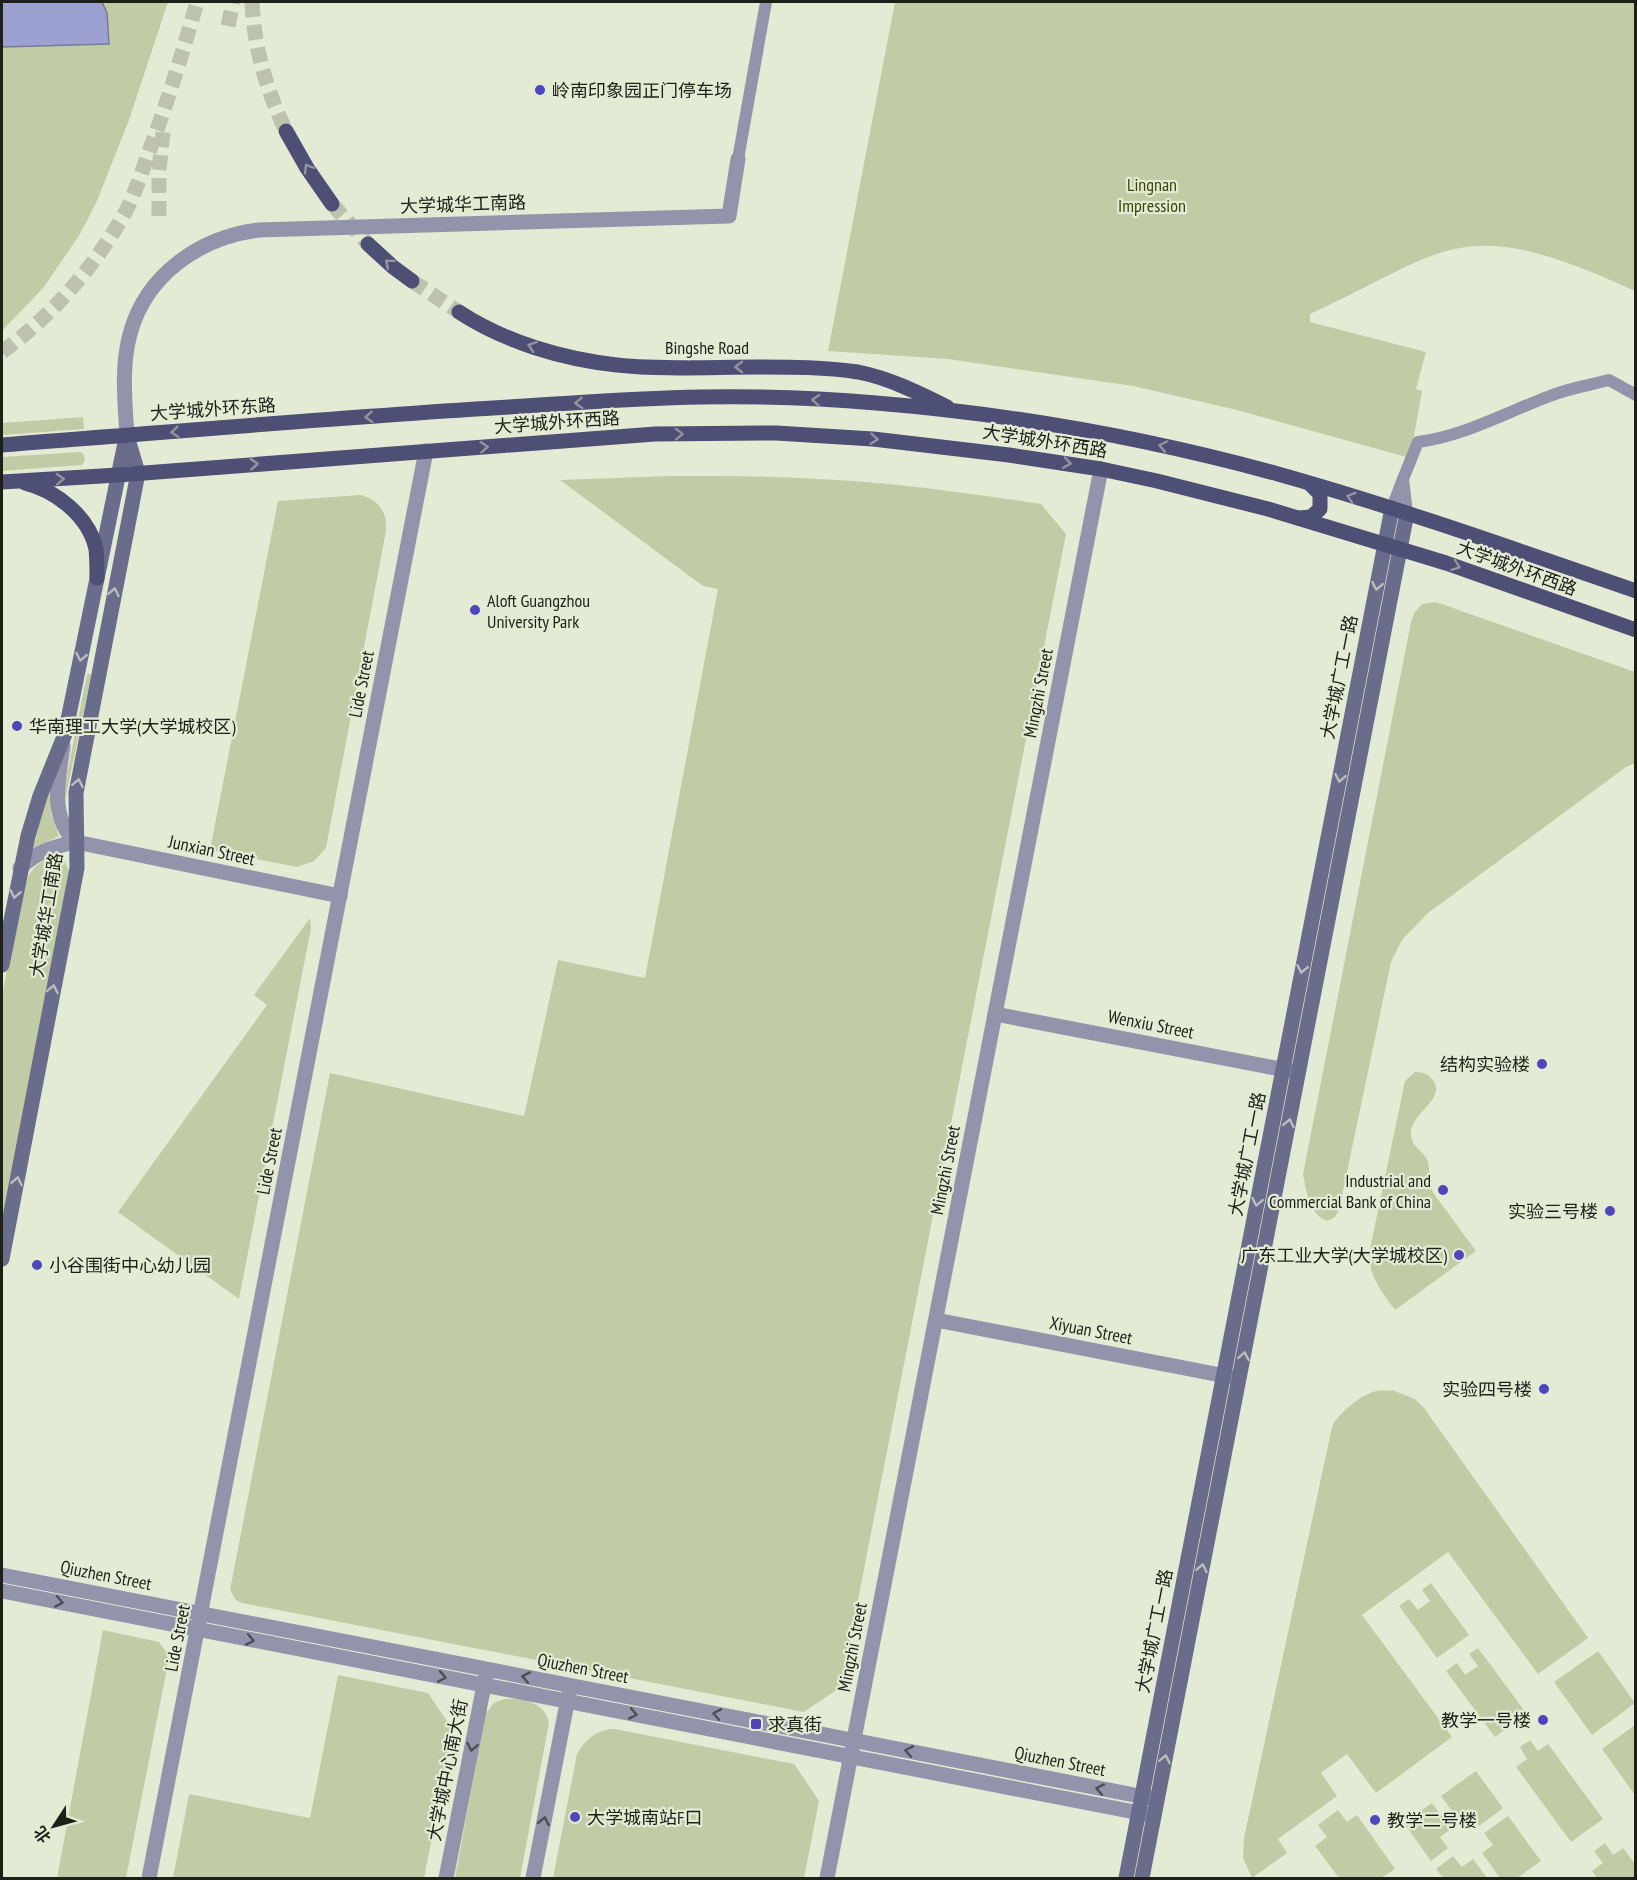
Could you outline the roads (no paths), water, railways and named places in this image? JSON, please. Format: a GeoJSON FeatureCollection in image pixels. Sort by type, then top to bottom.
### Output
{"type":"FeatureCollection","features":[{"type":"Feature","properties":{"kind":"main road"},"geometry":{"type":"LineString","coordinates":[[286,131],[307,168],[332,204]]}},
{"type":"Feature","properties":{"kind":"main road"},"geometry":{"type":"LineString","coordinates":[[368,244],[412,280]]}},
{"type":"Feature","properties":{"kind":"main road","name":"Bingshe Road"},"geometry":{"type":"LineString","coordinates":[[459,312],[483,326],[522,343],[586,360],[630,366],[802,367],[858,372],[895,384],[958,412]]}},
{"type":"Feature","properties":{"kind":"main road","name":"大学城外环西路"},"geometry":{"type":"LineString","coordinates":[[428,412],[702,397],[777,397],[958,412],[1062,426],[1230,462],[1309,484],[1392,508],[1635,591]]}},
{"type":"Feature","properties":{"kind":"main road","name":"大学城外环东路"},"geometry":{"type":"LineString","coordinates":[[2,445],[428,412]]}},
{"type":"Feature","properties":{"kind":"main road","name":"大学城外环西路"},"geometry":{"type":"LineString","coordinates":[[426,451],[655,434],[776,433],[901,441],[1009,454],[1157,481],[1299,518],[1457,567],[1635,630]]}},
{"type":"Feature","properties":{"kind":"main road","name":"大学城华工南路"},"geometry":{"type":"LineString","coordinates":[[2,1259],[77,868],[76,794],[138,473],[127,436]]}},
{"type":"Feature","properties":{"kind":"main road","name":"大学城华工南路"},"geometry":{"type":"LineString","coordinates":[[2,965],[20,868],[40,796],[65,734],[127,436]]}},
{"type":"Feature","properties":{"kind":"main road"},"geometry":{"type":"LineString","coordinates":[[8,481],[118,475],[426,451]]}},
{"type":"Feature","properties":{"kind":"main road"},"geometry":{"type":"LineString","coordinates":[[8,481],[42,489],[67,504],[78,515],[91,534],[95,548],[97,578]]}},
{"type":"Feature","properties":{"kind":"main road"},"geometry":{"type":"LineString","coordinates":[[1299,518],[1311,517],[1320,509],[1319,491],[1309,484]]}},
{"type":"Feature","properties":{"kind":"main road","name":"大学城广工一路"},"geometry":{"type":"LineString","coordinates":[[1126,1878],[1392,508]]}},
{"type":"Feature","properties":{"kind":"main road","name":"大学城广工一路"},"geometry":{"type":"LineString","coordinates":[[1142,1878],[1407,513]]}},
{"type":"Feature","properties":{"kind":"street","name":"大学城华工南路"},"geometry":{"type":"LineString","coordinates":[[127,436],[125,376],[128,344],[137,315],[146,298],[165,274],[189,254],[211,242],[233,234],[259,230],[729,216],[766,2]]}},
{"type":"Feature","properties":{"kind":"street"},"geometry":{"type":"LineString","coordinates":[[1392,508],[1418,442],[1491,421],[1553,394],[1609,380],[1635,395]]}},
{"type":"Feature","properties":{"kind":"street","name":"Lide Street"},"geometry":{"type":"LineString","coordinates":[[149,1878],[426,451]]}},
{"type":"Feature","properties":{"kind":"street","name":"Mingzhi Street"},"geometry":{"type":"LineString","coordinates":[[827,1878],[1101,469]]}},
{"type":"Feature","properties":{"kind":"street"},"geometry":{"type":"LineString","coordinates":[[1403,479],[1407,513]]}},
{"type":"Feature","properties":{"kind":"street"},"geometry":{"type":"LineString","coordinates":[[65,734],[57,807],[66,830],[76,842]]}},
{"type":"Feature","properties":{"kind":"street","name":"Junxian Street"},"geometry":{"type":"LineString","coordinates":[[20,868],[43,851],[76,842],[340,896]]}},
{"type":"Feature","properties":{"kind":"street","name":"Wenxiu Street"},"geometry":{"type":"LineString","coordinates":[[995,1014],[1299,1073]]}},
{"type":"Feature","properties":{"kind":"street","name":"Xiyuan Street"},"geometry":{"type":"LineString","coordinates":[[936,1320],[1239,1379]]}},
{"type":"Feature","properties":{"kind":"street","name":"Qiuzhen Street"},"geometry":{"type":"LineString","coordinates":[[2,1575],[1158,1800]]}},
{"type":"Feature","properties":{"kind":"street","name":"Qiuzhen Street"},"geometry":{"type":"LineString","coordinates":[[2,1591],[1155,1815]]}},
{"type":"Feature","properties":{"kind":"street","name":"大学城中心南大街"},"geometry":{"type":"LineString","coordinates":[[446,1878],[487,1669]]}},
{"type":"Feature","properties":{"kind":"street"},"geometry":{"type":"LineString","coordinates":[[532,1878],[570,1686]]}},
{"type":"Feature","properties":{"kind":"water"},"geometry":{"type":"Polygon","coordinates":[[[2,2],[102,2],[107,13],[109,44],[2,47],[2,2]]]}},
{"type":"Feature","properties":{"kind":"tunnel"},"geometry":{"type":"LineString","coordinates":[[2,352],[39,322],[88,269],[127,209],[163,113],[197,2]]}},
{"type":"Feature","properties":{"kind":"tunnel"},"geometry":{"type":"LineString","coordinates":[[228,26],[233,2]]}},
{"type":"Feature","properties":{"kind":"tunnel"},"geometry":{"type":"LineString","coordinates":[[252,2],[255,35],[262,68],[286,131]]}},
{"type":"Feature","properties":{"kind":"tunnel"},"geometry":{"type":"LineString","coordinates":[[159,216],[159,170],[163,132]]}},
{"type":"Feature","properties":{"kind":"tunnel"},"geometry":{"type":"LineString","coordinates":[[332,204],[368,244]]}},
{"type":"Feature","properties":{"kind":"tunnel"},"geometry":{"type":"LineString","coordinates":[[412,281],[459,312]]}},
{"type":"Feature","properties":{"kind":"place","name":"岭南印象园正门停车场"},"geometry":{"type":"Point","coordinates":[540,90]}},
{"type":"Feature","properties":{"kind":"place","name":"Aloft Guangzhou University Park"},"geometry":{"type":"Point","coordinates":[475,610]}},
{"type":"Feature","properties":{"kind":"place","name":"华南理工大学(大学城校区)"},"geometry":{"type":"Point","coordinates":[17,726]}},
{"type":"Feature","properties":{"kind":"place","name":"结构实验楼"},"geometry":{"type":"Point","coordinates":[1542,1064]}},
{"type":"Feature","properties":{"kind":"place","name":"Industrial and Commercial Bank of China"},"geometry":{"type":"Point","coordinates":[1443,1190]}},
{"type":"Feature","properties":{"kind":"place","name":"实验三号楼"},"geometry":{"type":"Point","coordinates":[1610,1211]}},
{"type":"Feature","properties":{"kind":"place","name":"广东工业大学(大学城校区)"},"geometry":{"type":"Point","coordinates":[1459,1255]}},
{"type":"Feature","properties":{"kind":"place","name":"小谷围街中心幼儿园"},"geometry":{"type":"Point","coordinates":[37,1265]}},
{"type":"Feature","properties":{"kind":"place","name":"实验四号楼"},"geometry":{"type":"Point","coordinates":[1544,1389]}},
{"type":"Feature","properties":{"kind":"place","name":"教学一号楼"},"geometry":{"type":"Point","coordinates":[1543,1720]}},
{"type":"Feature","properties":{"kind":"place","name":"求真街"},"geometry":{"type":"Point","coordinates":[756,1724]}},
{"type":"Feature","properties":{"kind":"place","name":"大学城南站F口"},"geometry":{"type":"Point","coordinates":[575,1817]}},
{"type":"Feature","properties":{"kind":"place","name":"教学二号楼"},"geometry":{"type":"Point","coordinates":[1375,1820]}},
{"type":"Feature","properties":{"kind":"park label","name":"Lingnan Impression"},"geometry":{"type":"Point","coordinates":[1152,194]}}]}
